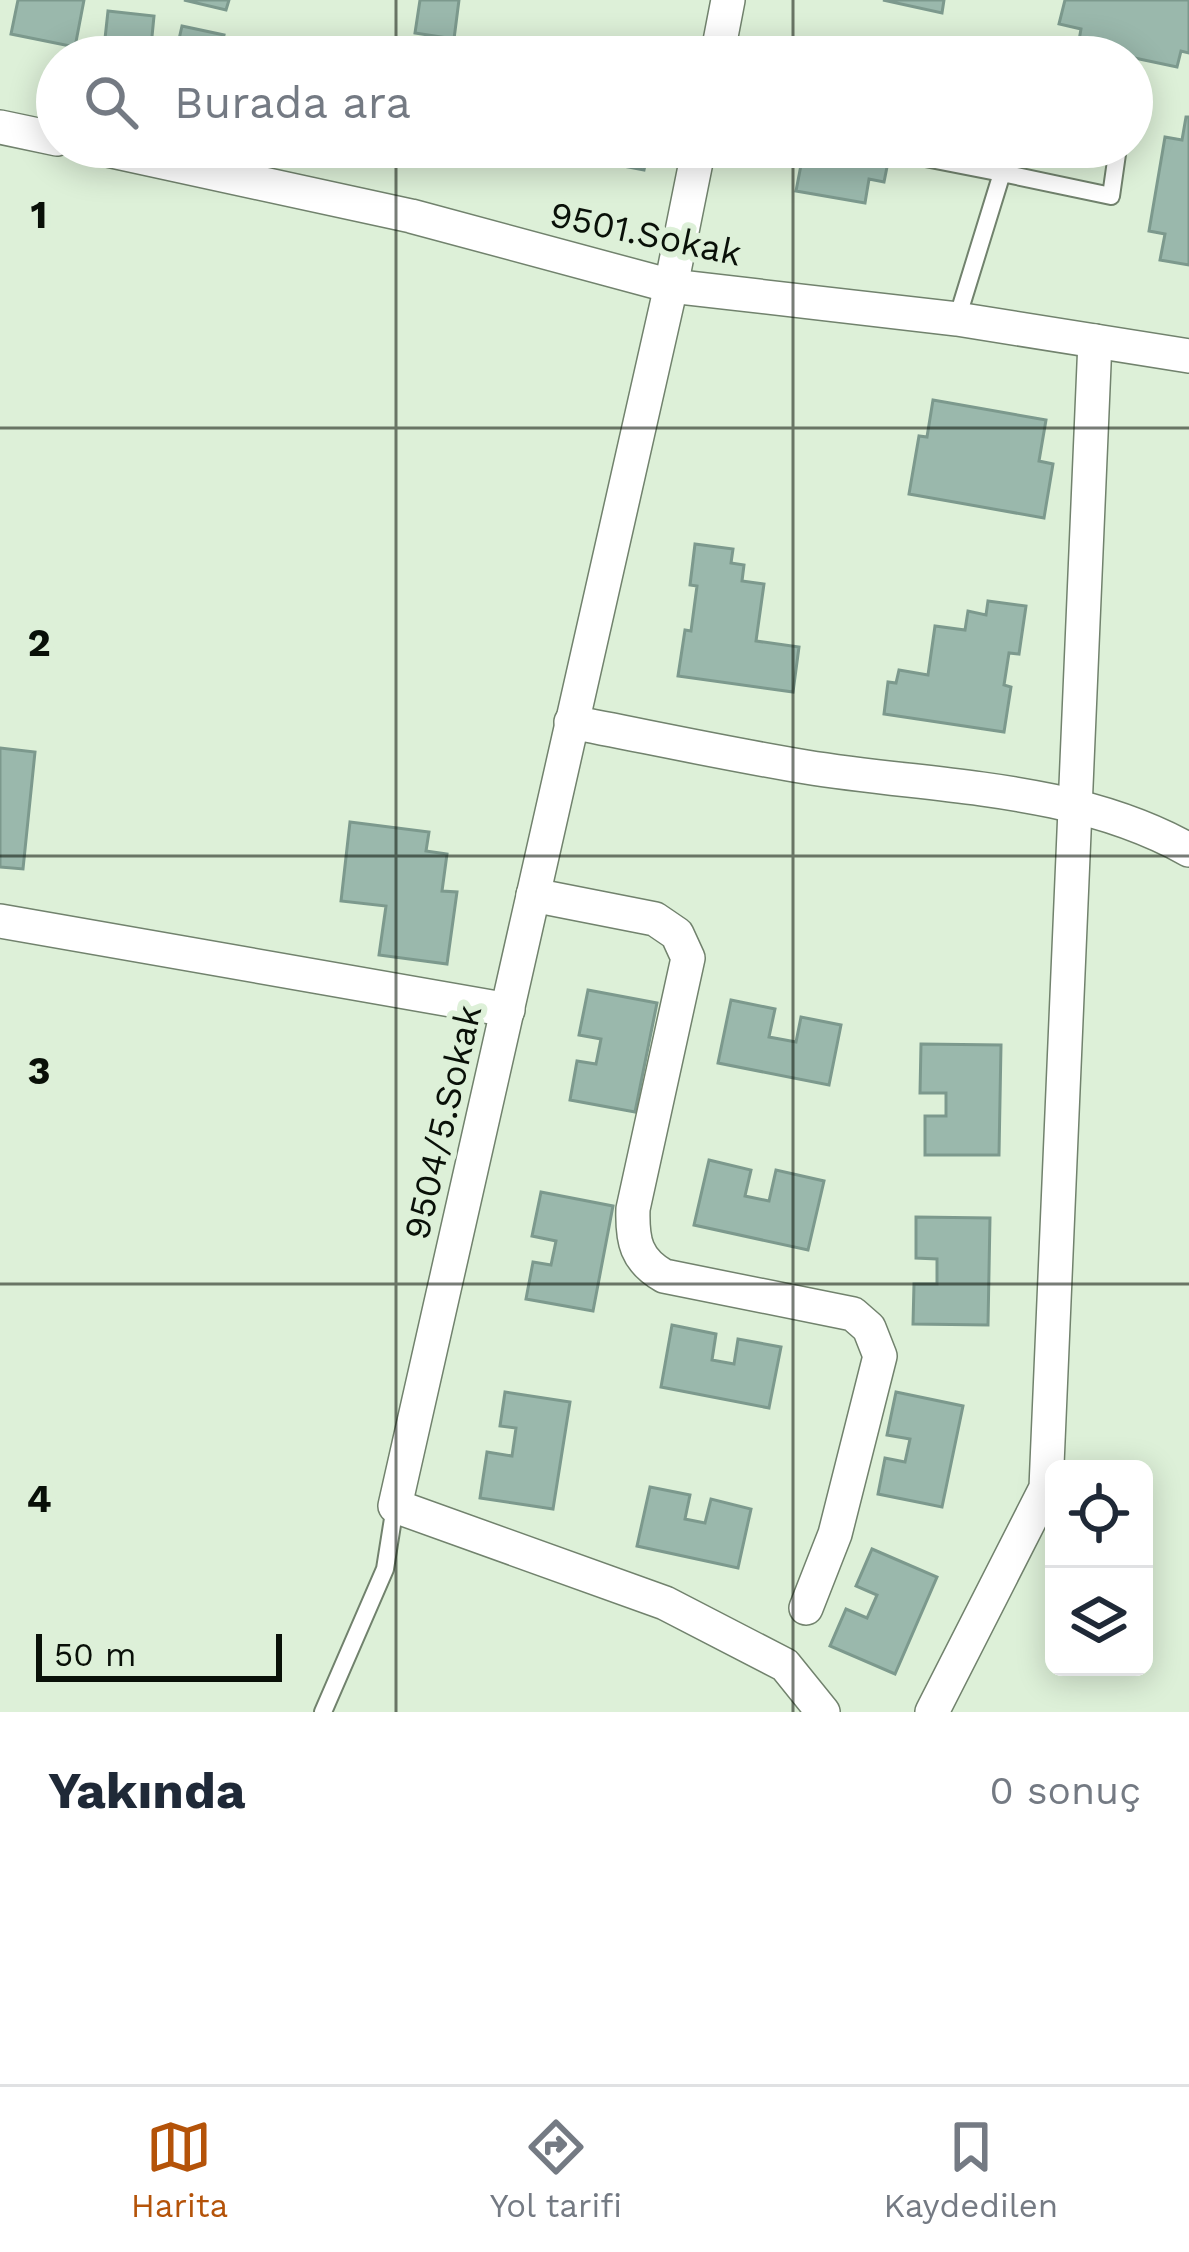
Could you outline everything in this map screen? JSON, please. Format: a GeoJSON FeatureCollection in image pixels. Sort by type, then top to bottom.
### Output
{"type":"FeatureCollection","features":[{"type":"Feature","properties":{"kind":"street"},"geometry":{"type":"LineString","coordinates":[[721,36],[728,0]]}},
{"type":"Feature","properties":{"kind":"street"},"geometry":{"type":"LineString","coordinates":[[0,127],[36,135]]}},
{"type":"Feature","properties":{"kind":"street","name":"9501.Sokak"},"geometry":{"type":"LineString","coordinates":[[190,168],[411,216],[671,286],[957,319],[1189,356]]}},
{"type":"Feature","properties":{"kind":"street","name":"9504/5.Sokak"},"geometry":{"type":"LineString","coordinates":[[394,1506],[695,168]]}},
{"type":"Feature","properties":{"kind":"street"},"geometry":{"type":"LineString","coordinates":[[932,1712],[1046,1488],[1095,341]]}},
{"type":"Feature","properties":{"kind":"street"},"geometry":{"type":"LineString","coordinates":[[572,722],[805,767],[1074,803],[1189,850]]}},
{"type":"Feature","properties":{"kind":"street"},"geometry":{"type":"LineString","coordinates":[[533,895],[655,919],[677,934],[688,958],[633,1209],[632,1235],[643,1264],[664,1276],[853,1313],[869,1328],[880,1356],[835,1534],[806,1608]]}},
{"type":"Feature","properties":{"kind":"street"},"geometry":{"type":"LineString","coordinates":[[0,922],[508,1010]]}},
{"type":"Feature","properties":{"kind":"street"},"geometry":{"type":"LineString","coordinates":[[394,1506],[665,1603],[784,1665],[823,1712]]}},
{"type":"Feature","properties":{"kind":"lane"},"geometry":{"type":"LineString","coordinates":[[975,168],[1111,196],[1115,168]]}},
{"type":"Feature","properties":{"kind":"lane"},"geometry":{"type":"LineString","coordinates":[[957,319],[1002,173]]}},
{"type":"Feature","properties":{"kind":"lane"},"geometry":{"type":"LineString","coordinates":[[323,1712],[385,1569],[394,1506]]}},
{"type":"Feature","properties":{"kind":"building"},"geometry":{"type":"Polygon","coordinates":[[[18,0],[84,0],[77,36],[36,39],[11,34],[18,0]]]}},
{"type":"Feature","properties":{"kind":"building"},"geometry":{"type":"Polygon","coordinates":[[[184,0],[229,0],[226,10],[184,0]]]}},
{"type":"Feature","properties":{"kind":"building"},"geometry":{"type":"Polygon","coordinates":[[[420,0],[459,0],[454,36],[415,33],[420,0]]]}},
{"type":"Feature","properties":{"kind":"building"},"geometry":{"type":"Polygon","coordinates":[[[883,0],[944,0],[942,13],[883,0]]]}},
{"type":"Feature","properties":{"kind":"building"},"geometry":{"type":"Polygon","coordinates":[[[1065,0],[1189,0],[1189,53],[1181,51],[1177,67],[1153,62],[1153,36],[1080,36],[1081,29],[1059,24],[1065,0]]]}},
{"type":"Feature","properties":{"kind":"building"},"geometry":{"type":"Polygon","coordinates":[[[108,11],[154,16],[152,36],[105,36],[108,11]]]}},
{"type":"Feature","properties":{"kind":"building"},"geometry":{"type":"Polygon","coordinates":[[[182,26],[224,35],[224,36],[180,36],[182,26]]]}},
{"type":"Feature","properties":{"kind":"building"},"geometry":{"type":"Polygon","coordinates":[[[1186,117],[1189,265],[1160,260],[1165,234],[1149,231],[1165,137],[1182,140],[1186,117]]]}},
{"type":"Feature","properties":{"kind":"building"},"geometry":{"type":"Polygon","coordinates":[[[800,168],[887,168],[884,182],[869,179],[865,203],[796,191],[800,168]]]}},
{"type":"Feature","properties":{"kind":"building"},"geometry":{"type":"Polygon","coordinates":[[[933,400],[1046,420],[1039,461],[1053,464],[1044,518],[909,494],[919,436],[927,437],[933,400]]]}},
{"type":"Feature","properties":{"kind":"building"},"geometry":{"type":"Polygon","coordinates":[[[695,544],[733,549],[731,563],[744,565],[742,581],[764,584],[756,641],[799,647],[793,692],[678,676],[697,586],[690,585],[695,544]]]}},
{"type":"Feature","properties":{"kind":"building"},"geometry":{"type":"Polygon","coordinates":[[[988,601],[1026,606],[1019,654],[1009,653],[1004,685],[1011,687],[1004,732],[884,714],[888,682],[896,683],[899,670],[928,675],[935,626],[965,630],[968,611],[986,615],[988,601]]]}},
{"type":"Feature","properties":{"kind":"building"},"geometry":{"type":"Polygon","coordinates":[[[0,748],[35,752],[23,869],[0,867],[0,748]]]}},
{"type":"Feature","properties":{"kind":"building"},"geometry":{"type":"Polygon","coordinates":[[[350,822],[429,832],[426,851],[447,854],[442,891],[457,892],[447,964],[379,955],[386,906],[341,901],[350,822]]]}},
{"type":"Feature","properties":{"kind":"building"},"geometry":{"type":"Polygon","coordinates":[[[588,990],[657,1003],[635,1112],[570,1100],[577,1061],[596,1064],[601,1039],[579,1035],[588,990]]]}},
{"type":"Feature","properties":{"kind":"building"},"geometry":{"type":"Polygon","coordinates":[[[731,1000],[775,1009],[769,1037],[796,1042],[801,1017],[841,1025],[829,1085],[718,1063],[731,1000]]]}},
{"type":"Feature","properties":{"kind":"building"},"geometry":{"type":"Polygon","coordinates":[[[921,1044],[1001,1045],[999,1155],[925,1155],[925,1116],[946,1116],[946,1093],[920,1093],[921,1044]]]}},
{"type":"Feature","properties":{"kind":"building"},"geometry":{"type":"Polygon","coordinates":[[[709,1160],[751,1170],[745,1196],[769,1201],[776,1170],[824,1181],[808,1250],[694,1225],[709,1160]]]}},
{"type":"Feature","properties":{"kind":"building"},"geometry":{"type":"Polygon","coordinates":[[[541,1192],[613,1206],[593,1311],[526,1299],[533,1262],[551,1265],[556,1241],[532,1236],[541,1192]]]}},
{"type":"Feature","properties":{"kind":"building"},"geometry":{"type":"Polygon","coordinates":[[[916,1217],[990,1218],[988,1325],[913,1324],[914,1284],[937,1284],[937,1259],[916,1258],[916,1217]]]}},
{"type":"Feature","properties":{"kind":"building"},"geometry":{"type":"Polygon","coordinates":[[[672,1325],[716,1334],[712,1360],[734,1364],[738,1339],[781,1347],[769,1408],[661,1387],[672,1325]]]}},
{"type":"Feature","properties":{"kind":"building"},"geometry":{"type":"Polygon","coordinates":[[[505,1392],[570,1402],[553,1509],[480,1498],[487,1452],[512,1456],[516,1428],[500,1426],[505,1392]]]}},
{"type":"Feature","properties":{"kind":"building"},"geometry":{"type":"Polygon","coordinates":[[[896,1392],[963,1406],[942,1507],[878,1494],[885,1458],[905,1462],[910,1439],[887,1435],[896,1392]]]}},
{"type":"Feature","properties":{"kind":"building"},"geometry":{"type":"Polygon","coordinates":[[[650,1487],[690,1495],[685,1519],[705,1523],[711,1499],[751,1509],[738,1568],[637,1546],[650,1487]]]}},
{"type":"Feature","properties":{"kind":"building"},"geometry":{"type":"Polygon","coordinates":[[[872,1549],[937,1577],[895,1674],[830,1646],[846,1609],[867,1618],[877,1595],[856,1586],[872,1549]]]}}]}
